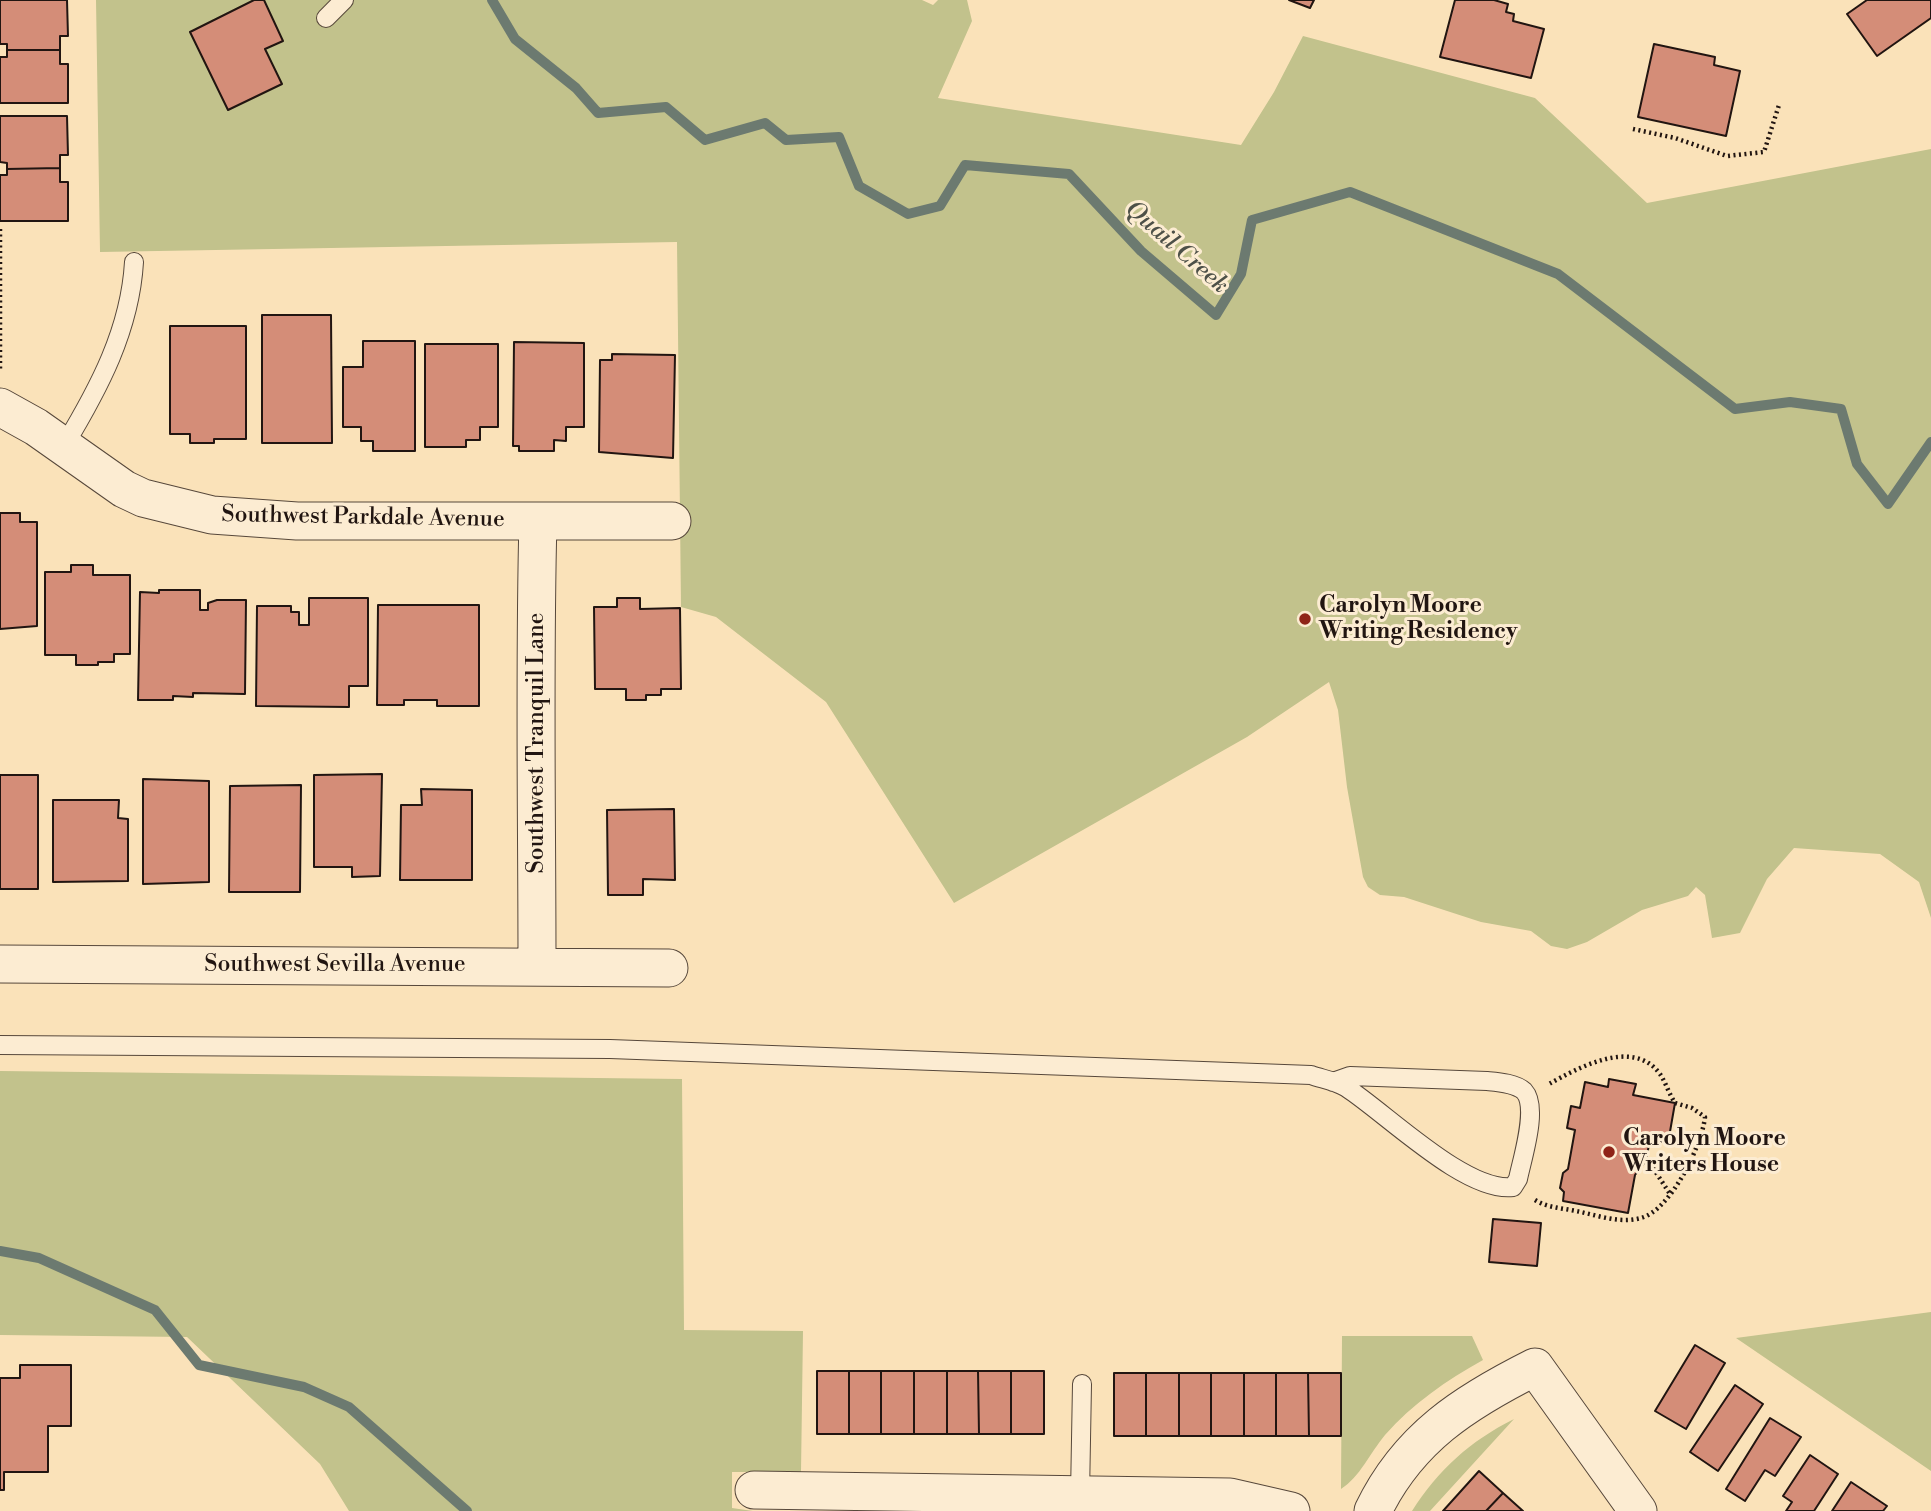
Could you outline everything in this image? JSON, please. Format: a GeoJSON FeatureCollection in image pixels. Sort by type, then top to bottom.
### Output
{"type":"FeatureCollection","features":[{"type":"Feature","properties":{"kind":"street","name":"Southwest Parkdale Avenue"},"geometry":{"type":"LineString","coordinates":[[0,407],[133,493],[162,505],[212,515],[297,521],[672,521]]}},
{"type":"Feature","properties":{"kind":"street","name":"Southwest Tranquil Lane"},"geometry":{"type":"LineString","coordinates":[[537,965],[538,733],[534,668],[538,521]]}},
{"type":"Feature","properties":{"kind":"street","name":"Southwest Sevilla Avenue"},"geometry":{"type":"LineString","coordinates":[[0,964],[537,965],[669,968]]}},
{"type":"Feature","properties":{"kind":"street"},"geometry":{"type":"LineString","coordinates":[[1373,1511],[1392,1474],[1437,1427],[1485,1392],[1535,1367],[1638,1511]]}},
{"type":"Feature","properties":{"kind":"street"},"geometry":{"type":"LineString","coordinates":[[754,1490],[813,1501],[1080,1495],[1230,1497],[1291,1511]]}},
{"type":"Feature","properties":{"kind":"lane"},"geometry":{"type":"LineString","coordinates":[[327,18],[344,0]]}},
{"type":"Feature","properties":{"kind":"lane"},"geometry":{"type":"LineString","coordinates":[[64,446],[113,354],[126,318],[134,262]]}},
{"type":"Feature","properties":{"kind":"lane"},"geometry":{"type":"LineString","coordinates":[[0,1045],[610,1049],[1311,1075],[1345,1086],[1419,1143],[1485,1185],[1514,1186],[1518,1179],[1530,1115],[1523,1090],[1504,1082],[1487,1081],[1350,1076],[1333,1082]]}},
{"type":"Feature","properties":{"kind":"lane"},"geometry":{"type":"LineString","coordinates":[[1080,1495],[1082,1384]]}},
{"type":"Feature","properties":{"kind":"path"},"geometry":{"type":"LineString","coordinates":[[1633,129],[1675,138],[1727,156],[1764,152],[1779,105]]}},
{"type":"Feature","properties":{"kind":"path"},"geometry":{"type":"LineString","coordinates":[[0,229],[0,369]]}},
{"type":"Feature","properties":{"kind":"path"},"geometry":{"type":"LineString","coordinates":[[1514,1186],[1544,1205],[1620,1220],[1641,1218],[1658,1209],[1670,1194],[1703,1136],[1705,1116],[1692,1108],[1675,1103],[1659,1073],[1645,1062],[1625,1057],[1590,1062],[1526,1096]]}},
{"type":"Feature","properties":{"kind":"path"},"geometry":{"type":"LineString","coordinates":[[1653,1168],[1670,1194]]}},
{"type":"Feature","properties":{"kind":"green space"},"geometry":{"type":"Polygon","coordinates":[[[96,0],[922,0],[933,5],[938,0],[967,0],[972,21],[938,98],[1241,145],[1274,92],[1303,36],[1535,98],[1647,203],[1931,149],[1931,918],[1919,882],[1880,854],[1794,848],[1767,879],[1740,933],[1712,938],[1705,895],[1696,887],[1688,896],[1642,910],[1587,942],[1567,949],[1551,946],[1531,931],[1481,922],[1404,897],[1380,895],[1368,887],[1363,877],[1347,787],[1338,710],[1329,682],[1247,737],[954,903],[826,702],[716,617],[681,607],[677,242],[100,252],[96,0]]]}},
{"type":"Feature","properties":{"kind":"green space"},"geometry":{"type":"Polygon","coordinates":[[[0,1071],[682,1079],[684,1330],[803,1331],[801,1472],[732,1472],[732,1508],[753,1511],[349,1511],[320,1464],[187,1337],[0,1335],[0,1071]]]}},
{"type":"Feature","properties":{"kind":"green space"},"geometry":{"type":"Polygon","coordinates":[[[1931,1312],[1931,1471],[1736,1338],[1931,1312]]]}},
{"type":"Feature","properties":{"kind":"green space"},"geometry":{"type":"Polygon","coordinates":[[[1342,1336],[1472,1336],[1483,1360],[1418,1403],[1385,1435],[1354,1478],[1341,1489],[1342,1336]]]}},
{"type":"Feature","properties":{"kind":"green space"},"geometry":{"type":"Polygon","coordinates":[[[1514,1419],[1430,1511],[1412,1511],[1433,1482],[1456,1458],[1483,1437],[1514,1419]]]}},
{"type":"Feature","properties":{"kind":"building"},"geometry":{"type":"Polygon","coordinates":[[[0,0],[67,0],[68,36],[60,36],[60,50],[7,50],[7,44],[0,44],[0,0]]]}},
{"type":"Feature","properties":{"kind":"building"},"geometry":{"type":"Polygon","coordinates":[[[254,0],[264,0],[283,41],[265,49],[282,84],[228,110],[190,32],[254,0]]]}},
{"type":"Feature","properties":{"kind":"building"},"geometry":{"type":"Polygon","coordinates":[[[1289,0],[1314,0],[1310,8],[1289,0]]]}},
{"type":"Feature","properties":{"kind":"building"},"geometry":{"type":"Polygon","coordinates":[[[1455,0],[1494,0],[1508,4],[1506,12],[1514,14],[1513,21],[1544,29],[1531,78],[1440,57],[1455,0]]]}},
{"type":"Feature","properties":{"kind":"building"},"geometry":{"type":"Polygon","coordinates":[[[1867,0],[1931,0],[1931,18],[1877,56],[1847,14],[1867,0]]]}},
{"type":"Feature","properties":{"kind":"building"},"geometry":{"type":"Polygon","coordinates":[[[1654,44],[1715,57],[1714,65],[1740,71],[1726,136],[1638,117],[1654,44]]]}},
{"type":"Feature","properties":{"kind":"building"},"geometry":{"type":"Polygon","coordinates":[[[7,50],[60,50],[60,64],[68,64],[68,103],[0,103],[0,57],[7,57],[7,50]]]}},
{"type":"Feature","properties":{"kind":"building"},"geometry":{"type":"Polygon","coordinates":[[[0,116],[67,116],[68,155],[60,155],[60,168],[7,169],[7,163],[0,162],[0,116]]]}},
{"type":"Feature","properties":{"kind":"building"},"geometry":{"type":"Polygon","coordinates":[[[60,168],[60,182],[68,182],[68,221],[0,221],[0,175],[7,175],[7,169],[60,168]]]}},
{"type":"Feature","properties":{"kind":"building"},"geometry":{"type":"Polygon","coordinates":[[[262,315],[331,315],[332,443],[262,443],[262,315]]]}},
{"type":"Feature","properties":{"kind":"building"},"geometry":{"type":"Polygon","coordinates":[[[170,326],[246,326],[246,439],[214,439],[214,443],[190,443],[190,434],[170,434],[170,326]]]}},
{"type":"Feature","properties":{"kind":"building"},"geometry":{"type":"Polygon","coordinates":[[[363,341],[415,341],[415,451],[373,451],[373,441],[361,441],[361,427],[343,427],[343,367],[363,367],[363,341]]]}},
{"type":"Feature","properties":{"kind":"building"},"geometry":{"type":"Polygon","coordinates":[[[514,342],[584,343],[584,427],[566,427],[566,441],[554,440],[554,451],[519,451],[519,446],[513,446],[514,342]]]}},
{"type":"Feature","properties":{"kind":"building"},"geometry":{"type":"Polygon","coordinates":[[[425,344],[498,344],[498,427],[480,427],[480,440],[466,440],[466,447],[425,447],[425,344]]]}},
{"type":"Feature","properties":{"kind":"building"},"geometry":{"type":"Polygon","coordinates":[[[612,354],[675,355],[673,458],[599,452],[600,360],[612,360],[612,354]]]}},
{"type":"Feature","properties":{"kind":"building"},"geometry":{"type":"Polygon","coordinates":[[[0,513],[20,513],[20,522],[37,522],[37,626],[0,629],[0,513]]]}},
{"type":"Feature","properties":{"kind":"building"},"geometry":{"type":"Polygon","coordinates":[[[71,565],[93,565],[93,575],[130,575],[130,654],[114,654],[114,662],[98,662],[98,665],[76,665],[76,655],[45,655],[45,572],[71,572],[71,565]]]}},
{"type":"Feature","properties":{"kind":"building"},"geometry":{"type":"Polygon","coordinates":[[[159,590],[200,590],[200,610],[208,610],[208,603],[217,600],[246,600],[245,694],[193,693],[193,697],[173,696],[173,700],[138,700],[140,592],[159,593],[159,590]]]}},
{"type":"Feature","properties":{"kind":"building"},"geometry":{"type":"Polygon","coordinates":[[[309,598],[368,598],[368,686],[349,686],[349,707],[256,706],[257,606],[291,606],[291,612],[299,612],[299,625],[309,625],[309,598]]]}},
{"type":"Feature","properties":{"kind":"building"},"geometry":{"type":"Polygon","coordinates":[[[617,598],[640,598],[640,609],[680,608],[681,689],[661,689],[661,695],[646,695],[646,700],[626,700],[626,689],[595,689],[594,607],[617,607],[617,598]]]}},
{"type":"Feature","properties":{"kind":"building"},"geometry":{"type":"Polygon","coordinates":[[[378,605],[479,605],[479,706],[437,706],[437,700],[404,700],[404,705],[377,705],[378,605]]]}},
{"type":"Feature","properties":{"kind":"building"},"geometry":{"type":"Polygon","coordinates":[[[382,774],[380,876],[352,877],[352,867],[314,867],[314,775],[382,774]]]}},
{"type":"Feature","properties":{"kind":"building"},"geometry":{"type":"Polygon","coordinates":[[[0,775],[38,775],[38,889],[0,889],[0,775]]]}},
{"type":"Feature","properties":{"kind":"building"},"geometry":{"type":"Polygon","coordinates":[[[143,779],[209,781],[209,882],[143,884],[143,779]]]}},
{"type":"Feature","properties":{"kind":"building"},"geometry":{"type":"Polygon","coordinates":[[[301,785],[300,892],[229,892],[230,786],[301,785]]]}},
{"type":"Feature","properties":{"kind":"building"},"geometry":{"type":"Polygon","coordinates":[[[421,789],[472,790],[472,880],[400,880],[401,805],[422,805],[421,789]]]}},
{"type":"Feature","properties":{"kind":"building"},"geometry":{"type":"Polygon","coordinates":[[[53,800],[119,800],[118,818],[128,819],[128,881],[53,882],[53,800]]]}},
{"type":"Feature","properties":{"kind":"building"},"geometry":{"type":"Polygon","coordinates":[[[674,809],[675,880],[643,879],[643,895],[608,895],[607,810],[674,809]]]}},
{"type":"Feature","properties":{"kind":"building","name":"Carolyn Moore Writers House"},"geometry":{"type":"Polygon","coordinates":[[[1609,1079],[1636,1084],[1633,1095],[1675,1103],[1668,1143],[1650,1139],[1646,1161],[1635,1175],[1628,1213],[1563,1201],[1564,1192],[1560,1188],[1563,1173],[1568,1169],[1575,1130],[1567,1128],[1571,1106],[1580,1108],[1585,1082],[1608,1087],[1609,1079]]]}},
{"type":"Feature","properties":{"kind":"building"},"geometry":{"type":"Polygon","coordinates":[[[1493,1219],[1541,1223],[1537,1266],[1489,1262],[1493,1219]]]}},
{"type":"Feature","properties":{"kind":"building"},"geometry":{"type":"Polygon","coordinates":[[[1695,1345],[1725,1363],[1686,1429],[1655,1411],[1695,1345]]]}},
{"type":"Feature","properties":{"kind":"building"},"geometry":{"type":"Polygon","coordinates":[[[20,1365],[71,1365],[71,1426],[48,1426],[48,1472],[4,1472],[4,1490],[0,1490],[0,1378],[20,1378],[20,1365]]]}},
{"type":"Feature","properties":{"kind":"building"},"geometry":{"type":"Polygon","coordinates":[[[817,1371],[849,1371],[849,1434],[817,1434],[817,1371]]]}},
{"type":"Feature","properties":{"kind":"building"},"geometry":{"type":"Polygon","coordinates":[[[849,1371],[881,1371],[881,1434],[849,1434],[849,1371]]]}},
{"type":"Feature","properties":{"kind":"building"},"geometry":{"type":"Polygon","coordinates":[[[881,1371],[914,1371],[914,1434],[881,1434],[881,1371]]]}},
{"type":"Feature","properties":{"kind":"building"},"geometry":{"type":"Polygon","coordinates":[[[914,1371],[947,1371],[947,1434],[914,1434],[914,1371]]]}},
{"type":"Feature","properties":{"kind":"building"},"geometry":{"type":"Polygon","coordinates":[[[947,1371],[978,1371],[979,1434],[947,1434],[947,1371]]]}},
{"type":"Feature","properties":{"kind":"building"},"geometry":{"type":"Polygon","coordinates":[[[978,1371],[1011,1371],[1011,1434],[979,1434],[978,1371]]]}},
{"type":"Feature","properties":{"kind":"building"},"geometry":{"type":"Polygon","coordinates":[[[1011,1371],[1044,1371],[1044,1434],[1011,1434],[1011,1371]]]}},
{"type":"Feature","properties":{"kind":"building"},"geometry":{"type":"Polygon","coordinates":[[[1114,1373],[1146,1373],[1146,1436],[1114,1436],[1114,1373]]]}},
{"type":"Feature","properties":{"kind":"building"},"geometry":{"type":"Polygon","coordinates":[[[1146,1373],[1179,1373],[1179,1436],[1146,1436],[1146,1373]]]}},
{"type":"Feature","properties":{"kind":"building"},"geometry":{"type":"Polygon","coordinates":[[[1179,1373],[1211,1373],[1211,1436],[1179,1436],[1179,1373]]]}},
{"type":"Feature","properties":{"kind":"building"},"geometry":{"type":"Polygon","coordinates":[[[1211,1373],[1244,1373],[1244,1436],[1211,1436],[1211,1373]]]}},
{"type":"Feature","properties":{"kind":"building"},"geometry":{"type":"Polygon","coordinates":[[[1244,1373],[1276,1373],[1276,1436],[1244,1436],[1244,1373]]]}},
{"type":"Feature","properties":{"kind":"building"},"geometry":{"type":"Polygon","coordinates":[[[1276,1373],[1308,1373],[1309,1436],[1276,1436],[1276,1373]]]}},
{"type":"Feature","properties":{"kind":"building"},"geometry":{"type":"Polygon","coordinates":[[[1308,1373],[1341,1373],[1341,1436],[1309,1436],[1308,1373]]]}},
{"type":"Feature","properties":{"kind":"building"},"geometry":{"type":"Polygon","coordinates":[[[1735,1385],[1763,1404],[1718,1471],[1690,1452],[1735,1385]]]}},
{"type":"Feature","properties":{"kind":"building"},"geometry":{"type":"Polygon","coordinates":[[[1770,1418],[1801,1437],[1775,1476],[1765,1470],[1745,1501],[1726,1489],[1770,1418]]]}},
{"type":"Feature","properties":{"kind":"building"},"geometry":{"type":"Polygon","coordinates":[[[1810,1455],[1838,1474],[1814,1511],[1786,1511],[1792,1502],[1783,1496],[1810,1455]]]}},
{"type":"Feature","properties":{"kind":"building"},"geometry":{"type":"Polygon","coordinates":[[[1479,1471],[1503,1493],[1486,1511],[1443,1511],[1479,1471]]]}},
{"type":"Feature","properties":{"kind":"building"},"geometry":{"type":"Polygon","coordinates":[[[1851,1482],[1887,1506],[1883,1511],[1832,1511],[1851,1482]]]}},
{"type":"Feature","properties":{"kind":"building"},"geometry":{"type":"Polygon","coordinates":[[[1503,1493],[1523,1511],[1486,1511],[1503,1493]]]}},
{"type":"Feature","properties":{"kind":"waterway","name":"Quail Creek"},"geometry":{"type":"LineString","coordinates":[[492,0],[515,39],[576,88],[598,113],[666,107],[705,140],[765,123],[786,140],[839,137],[859,186],[908,214],[940,206],[965,165],[1069,174],[1141,251],[1216,315],[1241,274],[1252,220],[1350,192],[1558,274],[1735,409],[1790,402],[1841,409],[1857,464],[1888,504],[1931,442]]}},
{"type":"Feature","properties":{"kind":"waterway"},"geometry":{"type":"LineString","coordinates":[[0,1251],[39,1258],[155,1310],[199,1365],[304,1387],[349,1407],[467,1511]]}},
{"type":"Feature","properties":{"kind":"place","name":"Carolyn Moore Writing Residency"},"geometry":{"type":"Point","coordinates":[1305,619]}},
{"type":"Feature","properties":{"kind":"place","name":"Carolyn Moore Writers House"},"geometry":{"type":"Point","coordinates":[1609,1152]}}]}
